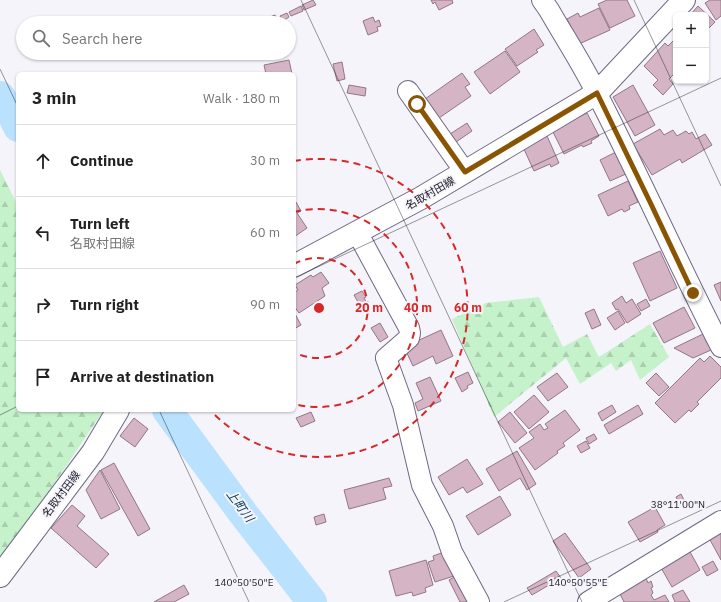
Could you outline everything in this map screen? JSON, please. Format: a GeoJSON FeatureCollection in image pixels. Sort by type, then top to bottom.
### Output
{"type":"FeatureCollection","features":[{"type":"Feature","properties":{"kind":"main road","name":"名取村田線"},"geometry":{"type":"LineString","coordinates":[[296,265],[421,198],[597,93],[684,0]]}},
{"type":"Feature","properties":{"kind":"main road","name":"名取村田線"},"geometry":{"type":"LineString","coordinates":[[0,576],[93,452],[117,412]]}},
{"type":"Feature","properties":{"kind":"street"},"geometry":{"type":"LineString","coordinates":[[542,0],[597,93],[693,293],[721,347]]}},
{"type":"Feature","properties":{"kind":"street"},"geometry":{"type":"LineString","coordinates":[[408,91],[465,172]]}},
{"type":"Feature","properties":{"kind":"street"},"geometry":{"type":"LineString","coordinates":[[357,232],[409,328],[409,338],[386,358],[402,405],[422,485],[443,526],[452,552],[479,602]]}},
{"type":"Feature","properties":{"kind":"street"},"geometry":{"type":"LineString","coordinates":[[588,602],[721,521]]}},
{"type":"Feature","properties":{"kind":"green space"},"geometry":{"type":"Polygon","coordinates":[[[0,170],[16,202],[16,412],[103,412],[0,564],[0,170]]]}},
{"type":"Feature","properties":{"kind":"green space"},"geometry":{"type":"Polygon","coordinates":[[[539,297],[563,347],[587,334],[599,357],[650,324],[669,357],[640,380],[631,360],[616,371],[611,363],[580,384],[566,358],[494,417],[452,319],[486,303],[539,297]]]}},
{"type":"Feature","properties":{"kind":"building"},"geometry":{"type":"Polygon","coordinates":[[[313,0],[316,5],[304,10],[302,5],[313,0]]]}},
{"type":"Feature","properties":{"kind":"building"},"geometry":{"type":"Polygon","coordinates":[[[431,0],[452,0],[453,3],[439,10],[435,2],[433,4],[431,0]]]}},
{"type":"Feature","properties":{"kind":"building"},"geometry":{"type":"Polygon","coordinates":[[[607,0],[627,0],[635,16],[610,28],[598,4],[607,0]]]}},
{"type":"Feature","properties":{"kind":"building"},"geometry":{"type":"Polygon","coordinates":[[[710,0],[721,0],[721,16],[716,20],[705,3],[710,0]]]}},
{"type":"Feature","properties":{"kind":"building"},"geometry":{"type":"Polygon","coordinates":[[[301,6],[303,11],[291,16],[289,12],[301,6]]]}},
{"type":"Feature","properties":{"kind":"building"},"geometry":{"type":"Polygon","coordinates":[[[698,6],[704,12],[693,12],[698,6]]]}},
{"type":"Feature","properties":{"kind":"building"},"geometry":{"type":"Polygon","coordinates":[[[599,8],[610,30],[579,44],[567,19],[578,13],[580,17],[599,8]]]}},
{"type":"Feature","properties":{"kind":"building"},"geometry":{"type":"Polygon","coordinates":[[[287,13],[288,16],[280,16],[287,13]]]}},
{"type":"Feature","properties":{"kind":"building"},"geometry":{"type":"Polygon","coordinates":[[[709,16],[715,22],[709,28],[709,16]]]}},
{"type":"Feature","properties":{"kind":"building"},"geometry":{"type":"Polygon","coordinates":[[[373,17],[375,22],[379,20],[381,26],[377,27],[378,31],[368,35],[363,21],[373,17]]]}},
{"type":"Feature","properties":{"kind":"building"},"geometry":{"type":"Polygon","coordinates":[[[534,29],[544,45],[536,50],[538,52],[517,66],[505,49],[534,29]]]}},
{"type":"Feature","properties":{"kind":"building"},"geometry":{"type":"Polygon","coordinates":[[[673,41],[673,75],[669,79],[673,84],[663,95],[653,85],[658,80],[644,66],[665,43],[668,46],[673,41]]]}},
{"type":"Feature","properties":{"kind":"building"},"geometry":{"type":"Polygon","coordinates":[[[505,51],[520,72],[490,94],[474,72],[505,51]]]}},
{"type":"Feature","properties":{"kind":"building"},"geometry":{"type":"Polygon","coordinates":[[[289,60],[292,72],[266,72],[264,65],[289,60]]]}},
{"type":"Feature","properties":{"kind":"building"},"geometry":{"type":"Polygon","coordinates":[[[342,62],[345,79],[337,81],[333,64],[342,62]]]}},
{"type":"Feature","properties":{"kind":"building"},"geometry":{"type":"Polygon","coordinates":[[[462,73],[470,84],[465,87],[471,96],[439,118],[425,99],[462,73]]]}},
{"type":"Feature","properties":{"kind":"building"},"geometry":{"type":"Polygon","coordinates":[[[349,85],[366,88],[365,96],[347,93],[349,85]]]}},
{"type":"Feature","properties":{"kind":"building"},"geometry":{"type":"Polygon","coordinates":[[[633,85],[655,125],[635,136],[613,97],[633,85]]]}},
{"type":"Feature","properties":{"kind":"building"},"geometry":{"type":"Polygon","coordinates":[[[587,113],[599,136],[591,141],[592,143],[583,147],[582,145],[564,154],[552,130],[587,113]]]}},
{"type":"Feature","properties":{"kind":"building"},"geometry":{"type":"Polygon","coordinates":[[[467,123],[472,131],[456,142],[450,134],[467,123]]]}},
{"type":"Feature","properties":{"kind":"building"},"geometry":{"type":"Polygon","coordinates":[[[660,129],[664,135],[673,130],[677,136],[686,131],[689,134],[692,132],[696,139],[705,134],[712,145],[682,163],[680,159],[652,175],[633,144],[660,129]]]}},
{"type":"Feature","properties":{"kind":"building"},"geometry":{"type":"Polygon","coordinates":[[[547,136],[559,163],[551,167],[550,164],[534,171],[523,147],[547,136]]]}},
{"type":"Feature","properties":{"kind":"building"},"geometry":{"type":"Polygon","coordinates":[[[616,152],[626,174],[610,181],[600,160],[616,152]]]}},
{"type":"Feature","properties":{"kind":"building"},"geometry":{"type":"Polygon","coordinates":[[[628,181],[638,202],[629,206],[630,209],[624,212],[622,209],[608,216],[598,195],[628,181]]]}},
{"type":"Feature","properties":{"kind":"building"},"geometry":{"type":"Polygon","coordinates":[[[296,202],[301,211],[297,213],[307,228],[296,236],[296,202]]]}},
{"type":"Feature","properties":{"kind":"building"},"geometry":{"type":"Polygon","coordinates":[[[660,251],[677,288],[650,301],[633,263],[660,251]]]}},
{"type":"Feature","properties":{"kind":"building"},"geometry":{"type":"Polygon","coordinates":[[[321,272],[329,283],[322,288],[325,296],[299,313],[296,309],[296,292],[298,290],[296,284],[311,275],[313,277],[321,272]]]}},
{"type":"Feature","properties":{"kind":"building"},"geometry":{"type":"Polygon","coordinates":[[[721,282],[721,301],[714,285],[721,282]]]}},
{"type":"Feature","properties":{"kind":"building"},"geometry":{"type":"Polygon","coordinates":[[[362,291],[366,297],[364,298],[369,307],[363,311],[354,295],[362,291]]]}},
{"type":"Feature","properties":{"kind":"building"},"geometry":{"type":"Polygon","coordinates":[[[622,296],[626,303],[632,299],[641,314],[627,323],[612,303],[622,296]]]}},
{"type":"Feature","properties":{"kind":"building"},"geometry":{"type":"Polygon","coordinates":[[[646,299],[650,306],[641,311],[637,304],[646,299]]]}},
{"type":"Feature","properties":{"kind":"building"},"geometry":{"type":"Polygon","coordinates":[[[684,307],[695,328],[664,343],[653,323],[684,307]]]}},
{"type":"Feature","properties":{"kind":"building"},"geometry":{"type":"Polygon","coordinates":[[[594,309],[601,325],[592,329],[585,313],[594,309]]]}},
{"type":"Feature","properties":{"kind":"building"},"geometry":{"type":"Polygon","coordinates":[[[618,311],[625,323],[615,330],[607,318],[618,311]]]}},
{"type":"Feature","properties":{"kind":"building"},"geometry":{"type":"Polygon","coordinates":[[[296,316],[301,325],[296,328],[296,316]]]}},
{"type":"Feature","properties":{"kind":"building"},"geometry":{"type":"Polygon","coordinates":[[[380,323],[388,337],[380,342],[371,328],[380,323]]]}},
{"type":"Feature","properties":{"kind":"building"},"geometry":{"type":"Polygon","coordinates":[[[441,330],[453,356],[436,364],[433,356],[413,366],[404,347],[441,330]]]}},
{"type":"Feature","properties":{"kind":"building"},"geometry":{"type":"Polygon","coordinates":[[[703,334],[711,350],[693,358],[674,348],[703,334]]]}},
{"type":"Feature","properties":{"kind":"building"},"geometry":{"type":"Polygon","coordinates":[[[710,356],[721,367],[721,378],[697,402],[699,404],[691,412],[689,410],[675,423],[655,403],[700,358],[704,362],[710,356]]]}},
{"type":"Feature","properties":{"kind":"building"},"geometry":{"type":"Polygon","coordinates":[[[468,372],[473,383],[467,386],[468,388],[462,392],[455,378],[468,372]]]}},
{"type":"Feature","properties":{"kind":"building"},"geometry":{"type":"Polygon","coordinates":[[[557,373],[568,387],[548,401],[537,387],[557,373]]]}},
{"type":"Feature","properties":{"kind":"building"},"geometry":{"type":"Polygon","coordinates":[[[656,373],[669,387],[659,396],[646,383],[656,373]]]}},
{"type":"Feature","properties":{"kind":"building"},"geometry":{"type":"Polygon","coordinates":[[[430,377],[441,401],[418,411],[415,403],[423,399],[416,383],[430,377]]]}},
{"type":"Feature","properties":{"kind":"building"},"geometry":{"type":"Polygon","coordinates":[[[534,395],[549,412],[529,429],[514,412],[534,395]]]}},
{"type":"Feature","properties":{"kind":"building"},"geometry":{"type":"Polygon","coordinates":[[[612,405],[616,412],[602,421],[598,413],[612,405]]]}},
{"type":"Feature","properties":{"kind":"building"},"geometry":{"type":"Polygon","coordinates":[[[638,405],[643,414],[609,434],[604,425],[638,405]]]}},
{"type":"Feature","properties":{"kind":"building"},"geometry":{"type":"Polygon","coordinates":[[[565,410],[580,430],[563,443],[565,446],[557,451],[558,453],[535,470],[519,448],[534,438],[529,432],[540,424],[544,430],[548,428],[545,424],[565,410]]]}},
{"type":"Feature","properties":{"kind":"building"},"geometry":{"type":"Polygon","coordinates":[[[311,412],[315,421],[301,427],[296,418],[311,412]]]}},
{"type":"Feature","properties":{"kind":"building"},"geometry":{"type":"Polygon","coordinates":[[[510,412],[527,433],[515,443],[498,422],[510,412]]]}},
{"type":"Feature","properties":{"kind":"building"},"geometry":{"type":"Polygon","coordinates":[[[134,418],[148,429],[135,447],[120,436],[134,418]]]}},
{"type":"Feature","properties":{"kind":"building"},"geometry":{"type":"Polygon","coordinates":[[[594,434],[597,439],[589,444],[586,438],[594,434]]]}},
{"type":"Feature","properties":{"kind":"building"},"geometry":{"type":"Polygon","coordinates":[[[586,441],[590,448],[581,453],[577,446],[586,441]]]}},
{"type":"Feature","properties":{"kind":"building"},"geometry":{"type":"Polygon","coordinates":[[[517,451],[536,484],[527,490],[520,478],[499,491],[486,469],[517,451]]]}},
{"type":"Feature","properties":{"kind":"building"},"geometry":{"type":"Polygon","coordinates":[[[467,459],[483,484],[467,493],[463,487],[449,495],[438,477],[467,459]]]}},
{"type":"Feature","properties":{"kind":"building"},"geometry":{"type":"Polygon","coordinates":[[[114,463],[150,529],[138,536],[101,470],[114,463]]]}},
{"type":"Feature","properties":{"kind":"building"},"geometry":{"type":"Polygon","coordinates":[[[100,470],[120,509],[101,519],[86,490],[100,470]]]}},
{"type":"Feature","properties":{"kind":"building"},"geometry":{"type":"Polygon","coordinates":[[[389,478],[392,486],[383,488],[386,499],[349,509],[344,490],[389,478]]]}},
{"type":"Feature","properties":{"kind":"building"},"geometry":{"type":"Polygon","coordinates":[[[681,494],[684,500],[679,503],[676,497],[681,494]]]}},
{"type":"Feature","properties":{"kind":"building"},"geometry":{"type":"Polygon","coordinates":[[[500,496],[511,515],[478,535],[466,516],[500,496]]]}},
{"type":"Feature","properties":{"kind":"building"},"geometry":{"type":"Polygon","coordinates":[[[72,505],[85,516],[77,526],[109,554],[96,568],[51,528],[72,505]]]}},
{"type":"Feature","properties":{"kind":"building"},"geometry":{"type":"Polygon","coordinates":[[[655,507],[665,525],[657,530],[658,532],[640,542],[628,522],[655,507]]]}},
{"type":"Feature","properties":{"kind":"building"},"geometry":{"type":"Polygon","coordinates":[[[324,514],[326,522],[316,525],[314,517],[324,514]]]}},
{"type":"Feature","properties":{"kind":"building"},"geometry":{"type":"Polygon","coordinates":[[[721,532],[721,560],[709,538],[721,532]]]}},
{"type":"Feature","properties":{"kind":"building"},"geometry":{"type":"Polygon","coordinates":[[[565,533],[591,569],[579,578],[553,541],[565,533]]]}},
{"type":"Feature","properties":{"kind":"building"},"geometry":{"type":"Polygon","coordinates":[[[689,550],[700,570],[672,587],[660,566],[689,550]]]}},
{"type":"Feature","properties":{"kind":"building"},"geometry":{"type":"Polygon","coordinates":[[[447,551],[454,576],[435,582],[428,562],[434,560],[433,556],[447,551]]]}},
{"type":"Feature","properties":{"kind":"building"},"geometry":{"type":"Polygon","coordinates":[[[426,560],[433,585],[425,588],[426,592],[413,596],[412,592],[396,596],[389,571],[426,560]]]}},
{"type":"Feature","properties":{"kind":"building"},"geometry":{"type":"Polygon","coordinates":[[[713,561],[718,570],[707,576],[702,567],[713,561]]]}},
{"type":"Feature","properties":{"kind":"building"},"geometry":{"type":"Polygon","coordinates":[[[556,571],[561,578],[532,595],[527,588],[556,571]]]}},
{"type":"Feature","properties":{"kind":"building"},"geometry":{"type":"Polygon","coordinates":[[[458,575],[468,602],[460,602],[449,580],[458,575]]]}},
{"type":"Feature","properties":{"kind":"building"},"geometry":{"type":"Polygon","coordinates":[[[645,576],[648,583],[651,581],[653,593],[651,595],[654,600],[665,595],[669,602],[624,602],[618,590],[645,576]]]}},
{"type":"Feature","properties":{"kind":"building"},"geometry":{"type":"Polygon","coordinates":[[[184,585],[189,594],[174,602],[154,602],[184,585]]]}},
{"type":"Feature","properties":{"kind":"building"},"geometry":{"type":"Polygon","coordinates":[[[683,590],[690,602],[675,602],[672,595],[683,590]]]}},
{"type":"Feature","properties":{"kind":"waterway","name":"上町川"},"geometry":{"type":"LineString","coordinates":[[0,96],[11,112],[16,123]]}},
{"type":"Feature","properties":{"kind":"waterway","name":"上町川"},"geometry":{"type":"LineString","coordinates":[[168,412],[242,512],[312,602]]}},
{"type":"Feature","properties":{"kind":"route"},"geometry":{"type":"LineString","coordinates":[[417,104],[465,172],[597,93],[693,293]]}}]}
